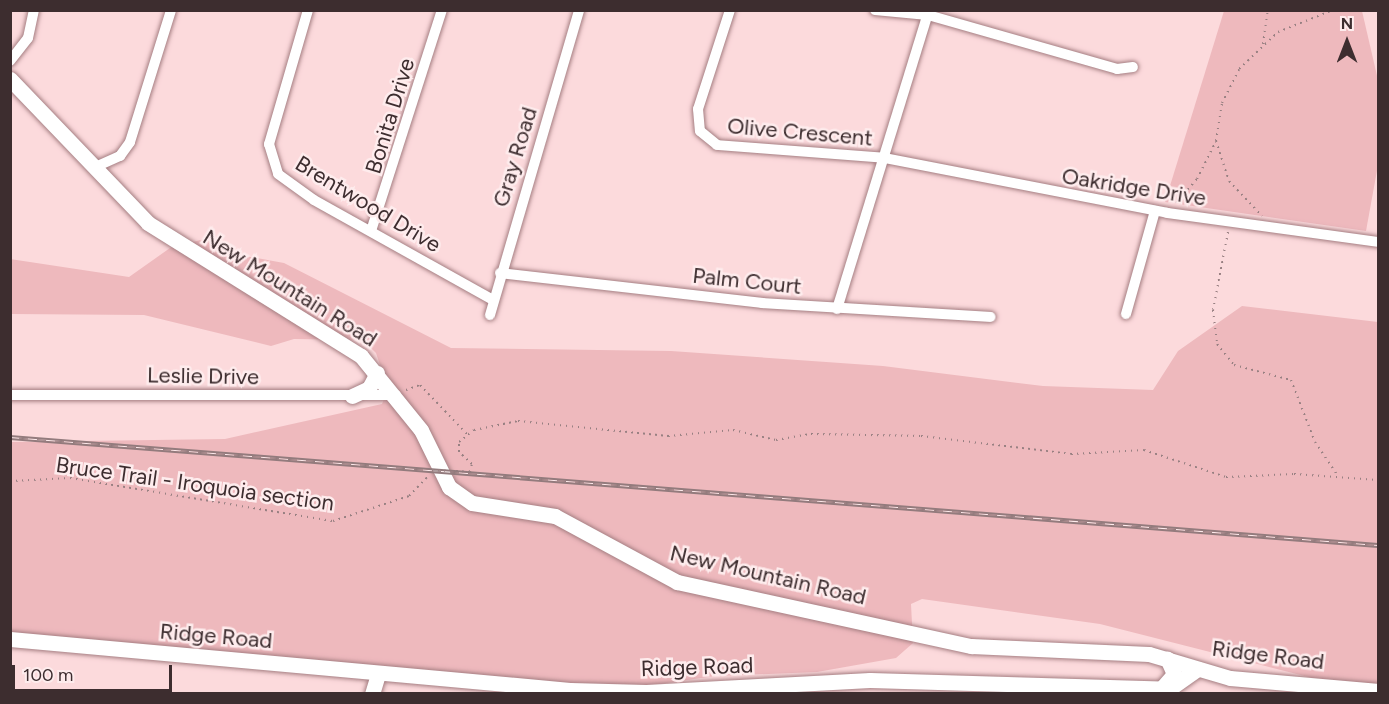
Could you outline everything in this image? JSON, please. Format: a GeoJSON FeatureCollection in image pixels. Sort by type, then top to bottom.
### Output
{"type":"FeatureCollection","features":[{"type":"Feature","properties":{"kind":"main road","name":"New Mountain Road"},"geometry":{"type":"LineString","coordinates":[[10,79],[148,223],[361,356],[395,394],[437,454],[449,486],[463,499],[555,516],[677,582],[971,646],[1167,658],[1198,669]]}},
{"type":"Feature","properties":{"kind":"main road"},"geometry":{"type":"LineString","coordinates":[[352,396],[369,388],[377,373]]}},
{"type":"Feature","properties":{"kind":"main road","name":"Ridge Road"},"geometry":{"type":"LineString","coordinates":[[10,639],[378,674],[646,692],[870,680],[1161,689],[1180,686],[1198,669],[1230,678],[1378,691]]}},
{"type":"Feature","properties":{"kind":"main road"},"geometry":{"type":"LineString","coordinates":[[1161,689],[1174,674],[1167,658]]}},
{"type":"Feature","properties":{"kind":"main road"},"geometry":{"type":"LineString","coordinates":[[372,693],[378,674]]}},
{"type":"Feature","properties":{"kind":"street"},"geometry":{"type":"LineString","coordinates":[[10,61],[28,38],[34,10]]}},
{"type":"Feature","properties":{"kind":"street"},"geometry":{"type":"LineString","coordinates":[[93,168],[120,156],[130,142],[171,10]]}},
{"type":"Feature","properties":{"kind":"street","name":"Brentwood Drive"},"geometry":{"type":"LineString","coordinates":[[308,10],[269,144],[271,162],[278,174],[314,200],[493,300]]}},
{"type":"Feature","properties":{"kind":"street","name":"Bonita Drive"},"geometry":{"type":"LineString","coordinates":[[371,231],[442,10]]}},
{"type":"Feature","properties":{"kind":"street","name":"Gray Road"},"geometry":{"type":"LineString","coordinates":[[490,315],[500,273],[579,10]]}},
{"type":"Feature","properties":{"kind":"street","name":"Olive Crescent"},"geometry":{"type":"LineString","coordinates":[[730,10],[698,109],[700,131],[717,145],[885,158]]}},
{"type":"Feature","properties":{"kind":"street"},"geometry":{"type":"LineString","coordinates":[[875,10],[929,13],[1117,69],[1133,67]]}},
{"type":"Feature","properties":{"kind":"street"},"geometry":{"type":"LineString","coordinates":[[837,309],[929,13]]}},
{"type":"Feature","properties":{"kind":"street","name":"Oakridge Drive"},"geometry":{"type":"LineString","coordinates":[[885,158],[1155,211],[1274,230],[1378,242]]}},
{"type":"Feature","properties":{"kind":"street"},"geometry":{"type":"LineString","coordinates":[[1126,314],[1155,211]]}},
{"type":"Feature","properties":{"kind":"street","name":"Palm Court"},"geometry":{"type":"LineString","coordinates":[[500,273],[837,309],[991,317]]}},
{"type":"Feature","properties":{"kind":"street","name":"Leslie Drive"},"geometry":{"type":"LineString","coordinates":[[10,395],[352,396],[395,394]]}},
{"type":"Feature","properties":{"kind":"path"},"geometry":{"type":"LineString","coordinates":[[1263,44],[1268,10]]}},
{"type":"Feature","properties":{"kind":"path"},"geometry":{"type":"LineString","coordinates":[[1167,213],[1197,179],[1216,141],[1229,86],[1263,44],[1333,10]]}},
{"type":"Feature","properties":{"kind":"path"},"geometry":{"type":"LineString","coordinates":[[1216,141],[1229,181],[1274,230]]}},
{"type":"Feature","properties":{"kind":"path"},"geometry":{"type":"LineString","coordinates":[[1230,223],[1213,310],[1217,344],[1234,365],[1291,380],[1315,442],[1338,476]]}},
{"type":"Feature","properties":{"kind":"path"},"geometry":{"type":"LineString","coordinates":[[395,394],[420,385],[438,399],[452,424],[468,435],[518,422],[668,436],[733,430],[776,441],[811,434],[921,436],[1071,454],[1144,450],[1226,477],[1338,476],[1378,480]]}},
{"type":"Feature","properties":{"kind":"path","name":"Bruce Trail - Iroquoia section"},"geometry":{"type":"LineString","coordinates":[[10,481],[70,478],[333,521],[409,496],[432,470],[470,472],[470,459],[459,452],[459,442],[468,435]]}},
{"type":"Feature","properties":{"kind":"shaded area"},"geometry":{"type":"Polygon","coordinates":[[[1224,11],[1362,11],[1378,80],[1378,165],[1366,231],[1165,202],[1224,11]]]}},
{"type":"Feature","properties":{"kind":"shaded area"},"geometry":{"type":"Polygon","coordinates":[[[208,238],[245,256],[284,263],[451,348],[671,351],[883,366],[1043,386],[1153,390],[1178,351],[1242,306],[1378,322],[1378,687],[1332,683],[1100,624],[922,599],[911,604],[913,643],[896,658],[817,672],[715,676],[604,692],[11,637],[11,442],[225,439],[382,404],[388,389],[376,353],[363,340],[294,339],[271,346],[144,315],[11,314],[10,259],[129,277],[170,248],[208,238]]]}},
{"type":"Feature","properties":{"kind":"railway"},"geometry":{"type":"LineString","coordinates":[[10,437],[1378,545]]}}]}
